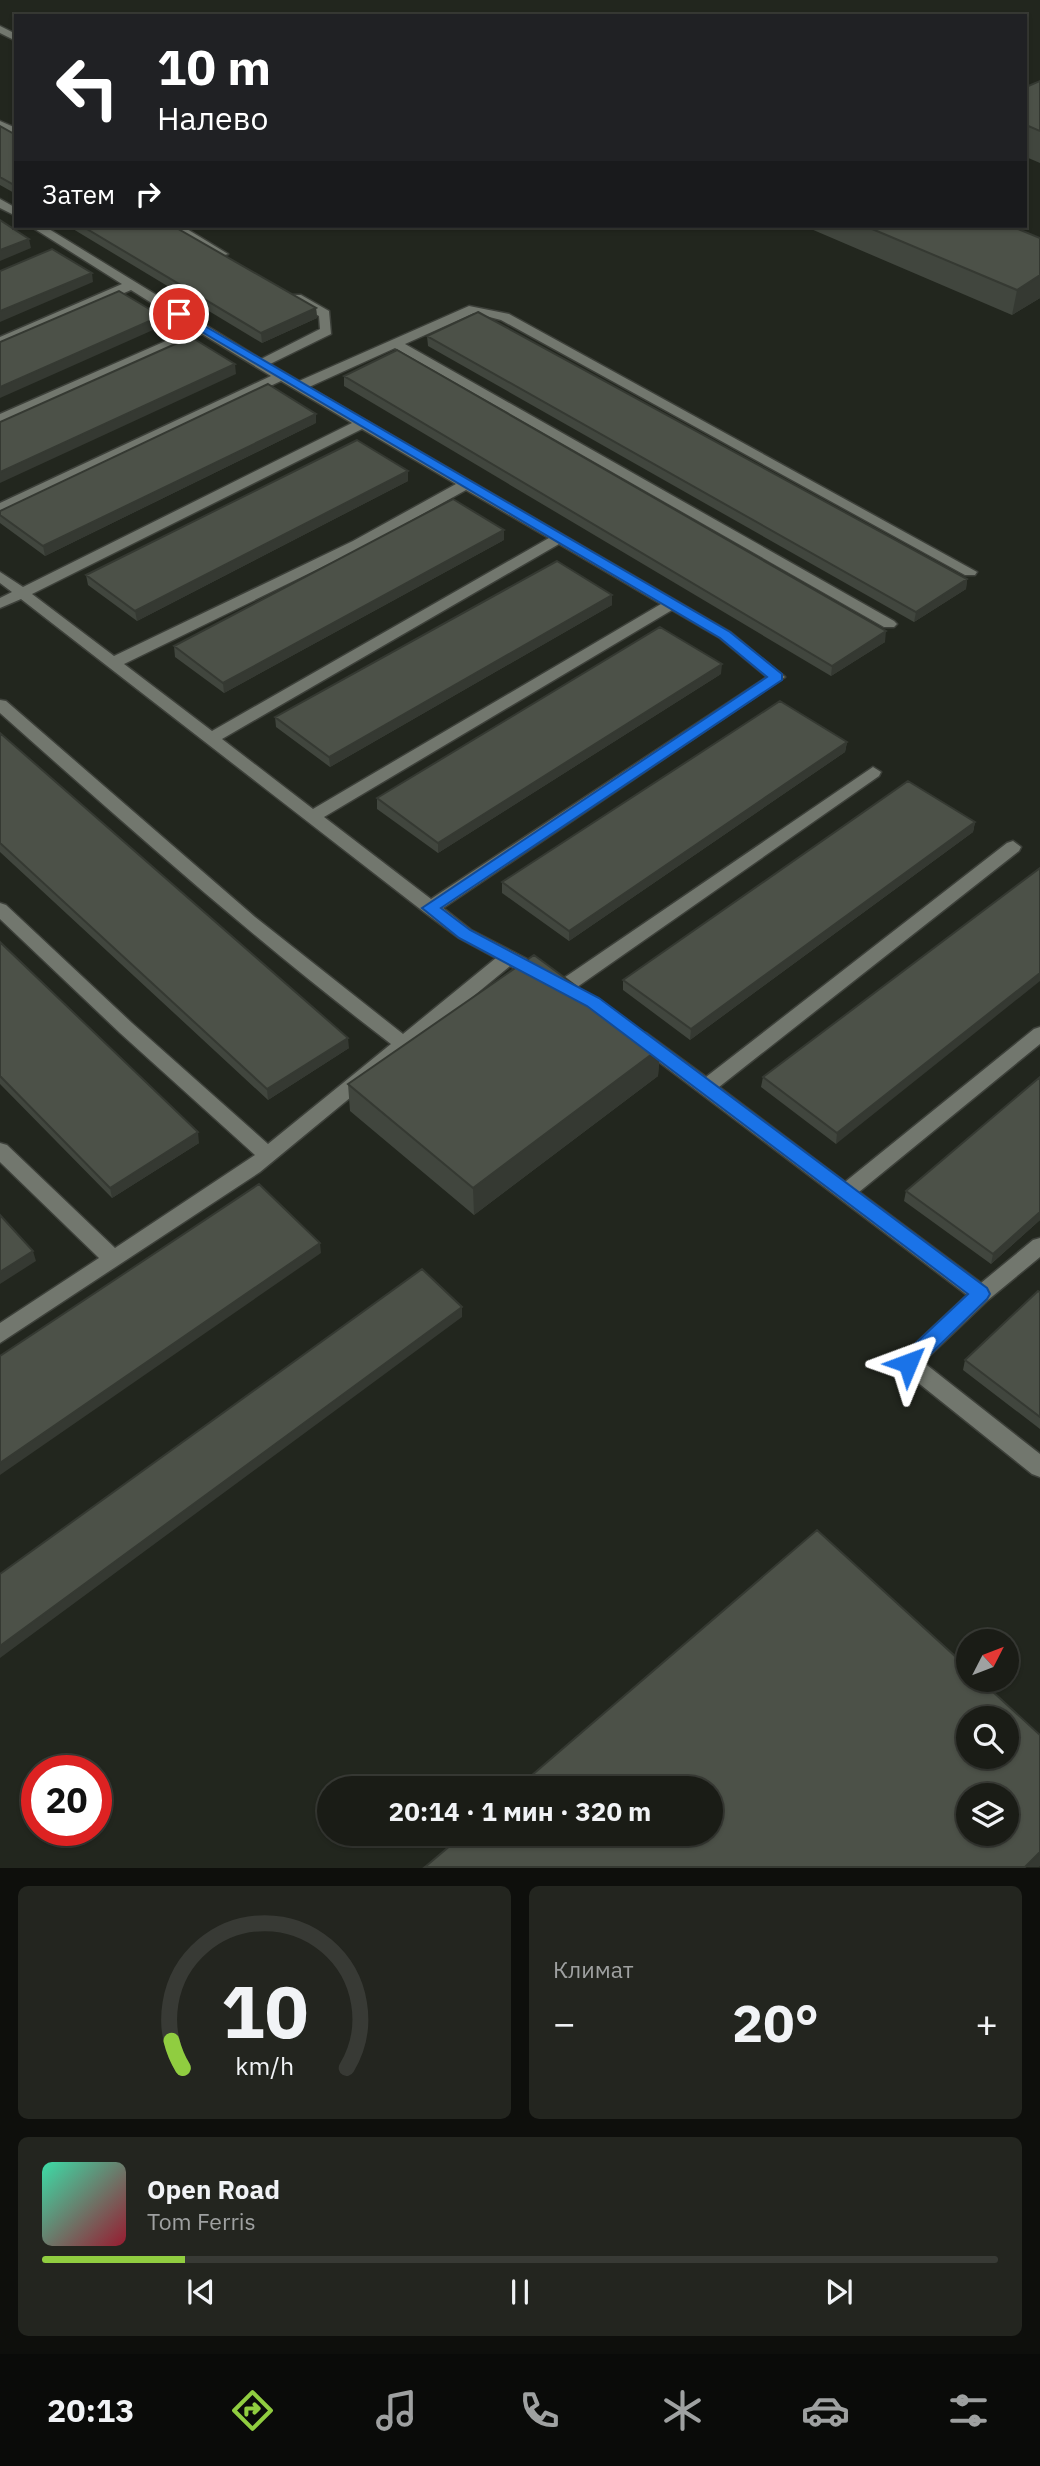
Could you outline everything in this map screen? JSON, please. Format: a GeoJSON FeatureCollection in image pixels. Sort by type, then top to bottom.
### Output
{"type":"FeatureCollection","features":[{"type":"Feature","properties":{"kind":"lane"},"geometry":{"type":"LineString","coordinates":[[38,228],[61,247],[131,285],[260,364],[725,635],[777,677],[430,908]]}},
{"type":"Feature","properties":{"kind":"lane"},"geometry":{"type":"LineString","coordinates":[[177,228],[232,260]]}},
{"type":"Feature","properties":{"kind":"lane"},"geometry":{"type":"LineString","coordinates":[[0,342],[131,285]]}},
{"type":"Feature","properties":{"kind":"lane"},"geometry":{"type":"LineString","coordinates":[[260,364],[326,331],[325,314],[290,294]]}},
{"type":"Feature","properties":{"kind":"lane"},"geometry":{"type":"LineString","coordinates":[[299,386],[473,309],[505,317],[970,572]]}},
{"type":"Feature","properties":{"kind":"lane"},"geometry":{"type":"LineString","coordinates":[[0,419],[203,329]]}},
{"type":"Feature","properties":{"kind":"lane"},"geometry":{"type":"LineString","coordinates":[[396,343],[889,624]]}},
{"type":"Feature","properties":{"kind":"lane"},"geometry":{"type":"LineString","coordinates":[[0,508],[281,376]]}},
{"type":"Feature","properties":{"kind":"lane"},"geometry":{"type":"LineString","coordinates":[[0,604],[362,423]]}},
{"type":"Feature","properties":{"kind":"lane"},"geometry":{"type":"LineString","coordinates":[[113,663],[358,544],[466,484]]}},
{"type":"Feature","properties":{"kind":"lane"},"geometry":{"type":"LineString","coordinates":[[211,738],[559,538]]}},
{"type":"Feature","properties":{"kind":"lane"},"geometry":{"type":"LineString","coordinates":[[0,576],[465,934],[584,997]]}},
{"type":"Feature","properties":{"kind":"lane"},"geometry":{"type":"LineString","coordinates":[[312,817],[672,604]]}},
{"type":"Feature","properties":{"kind":"lane"},"geometry":{"type":"LineString","coordinates":[[0,705],[124,814],[351,1005],[404,1044]]}},
{"type":"Feature","properties":{"kind":"lane"},"geometry":{"type":"LineString","coordinates":[[564,987],[873,772]]}},
{"type":"Feature","properties":{"kind":"lane"},"geometry":{"type":"LineString","coordinates":[[706,1087],[1013,847]]}},
{"type":"Feature","properties":{"kind":"lane"},"geometry":{"type":"LineString","coordinates":[[0,909],[126,1028],[268,1155]]}},
{"type":"Feature","properties":{"kind":"lane"},"geometry":{"type":"LineString","coordinates":[[0,1334],[268,1155],[509,958]]}},
{"type":"Feature","properties":{"kind":"lane"},"geometry":{"type":"LineString","coordinates":[[624,1025],[981,1294]]}},
{"type":"Feature","properties":{"kind":"lane"},"geometry":{"type":"LineString","coordinates":[[846,1192],[1040,1034]]}},
{"type":"Feature","properties":{"kind":"lane"},"geometry":{"type":"LineString","coordinates":[[0,1150],[114,1259]]}},
{"type":"Feature","properties":{"kind":"lane"},"geometry":{"type":"LineString","coordinates":[[1036,1255],[981,1294],[908,1363],[1040,1466]]}},
{"type":"Feature","properties":{"kind":"building"},"geometry":{"type":"Polygon","coordinates":[[[1040,81],[1040,131],[1027,125],[1027,87],[1040,81]]]}},
{"type":"Feature","properties":{"kind":"building"},"geometry":{"type":"Polygon","coordinates":[[[0,126],[14,134],[14,185],[0,177],[0,126]]]}},
{"type":"Feature","properties":{"kind":"building"},"geometry":{"type":"Polygon","coordinates":[[[0,220],[29,239],[0,250],[0,220]]]}},
{"type":"Feature","properties":{"kind":"building"},"geometry":{"type":"Polygon","coordinates":[[[85,228],[176,228],[316,308],[261,333],[85,228]]]}},
{"type":"Feature","properties":{"kind":"building"},"geometry":{"type":"Polygon","coordinates":[[[870,228],[1016,228],[1040,238],[1040,275],[1017,290],[870,228]]]}},
{"type":"Feature","properties":{"kind":"building"},"geometry":{"type":"Polygon","coordinates":[[[52,249],[92,273],[0,311],[0,271],[52,249]]]}},
{"type":"Feature","properties":{"kind":"building"},"geometry":{"type":"Polygon","coordinates":[[[119,291],[161,316],[0,387],[0,342],[119,291]]]}},
{"type":"Feature","properties":{"kind":"building"},"geometry":{"type":"Polygon","coordinates":[[[478,312],[967,579],[916,612],[427,336],[478,312]]]}},
{"type":"Feature","properties":{"kind":"building"},"geometry":{"type":"Polygon","coordinates":[[[191,337],[235,364],[0,472],[0,422],[191,337]]]}},
{"type":"Feature","properties":{"kind":"building"},"geometry":{"type":"Polygon","coordinates":[[[397,350],[886,631],[832,666],[344,376],[397,350]]]}},
{"type":"Feature","properties":{"kind":"building"},"geometry":{"type":"Polygon","coordinates":[[[268,384],[316,414],[43,546],[0,515],[0,511],[268,384]]]}},
{"type":"Feature","properties":{"kind":"building"},"geometry":{"type":"Polygon","coordinates":[[[357,440],[408,471],[135,611],[86,575],[357,440]]]}},
{"type":"Feature","properties":{"kind":"building"},"geometry":{"type":"Polygon","coordinates":[[[453,499],[504,530],[223,683],[174,646],[453,499]]]}},
{"type":"Feature","properties":{"kind":"building"},"geometry":{"type":"Polygon","coordinates":[[[557,561],[612,595],[329,757],[275,717],[557,561]]]}},
{"type":"Feature","properties":{"kind":"building"},"geometry":{"type":"Polygon","coordinates":[[[660,627],[722,664],[438,843],[377,798],[660,627]]]}},
{"type":"Feature","properties":{"kind":"building"},"geometry":{"type":"Polygon","coordinates":[[[780,701],[847,742],[569,931],[502,882],[780,701]]]}},
{"type":"Feature","properties":{"kind":"building"},"geometry":{"type":"Polygon","coordinates":[[[0,733],[348,1038],[267,1089],[0,843],[0,733]]]}},
{"type":"Feature","properties":{"kind":"building"},"geometry":{"type":"Polygon","coordinates":[[[908,781],[975,822],[691,1029],[623,980],[908,781]]]}},
{"type":"Feature","properties":{"kind":"building"},"geometry":{"type":"Polygon","coordinates":[[[1040,868],[1040,973],[837,1133],[763,1077],[1040,868]]]}},
{"type":"Feature","properties":{"kind":"building"},"geometry":{"type":"Polygon","coordinates":[[[0,942],[198,1132],[110,1188],[0,1076],[0,942]]]}},
{"type":"Feature","properties":{"kind":"building"},"geometry":{"type":"Polygon","coordinates":[[[534,955],[660,1048],[473,1188],[348,1084],[534,955]]]}},
{"type":"Feature","properties":{"kind":"building"},"geometry":{"type":"Polygon","coordinates":[[[1040,1077],[1040,1212],[993,1254],[906,1191],[1040,1077]]]}},
{"type":"Feature","properties":{"kind":"building"},"geometry":{"type":"Polygon","coordinates":[[[259,1184],[320,1243],[0,1463],[0,1356],[259,1184]]]}},
{"type":"Feature","properties":{"kind":"building"},"geometry":{"type":"Polygon","coordinates":[[[0,1215],[33,1251],[0,1272],[0,1215]]]}},
{"type":"Feature","properties":{"kind":"building"},"geometry":{"type":"Polygon","coordinates":[[[422,1269],[462,1307],[0,1646],[0,1574],[422,1269]]]}},
{"type":"Feature","properties":{"kind":"building"},"geometry":{"type":"Polygon","coordinates":[[[1040,1292],[1040,1417],[965,1360],[1040,1292]]]}},
{"type":"Feature","properties":{"kind":"building"},"geometry":{"type":"Polygon","coordinates":[[[817,1530],[956,1657],[956,1692],[993,1692],[1008,1706],[956,1706],[956,1769],[1019,1769],[1019,1716],[1040,1735],[1040,1852],[1025,1867],[425,1867],[450,1846],[723,1846],[723,1776],[531,1776],[817,1530]]]}},
{"type":"Feature","properties":{"kind":"route"},"geometry":{"type":"LineString","coordinates":[[179,314],[725,635],[777,677],[430,908],[465,934],[593,1002],[981,1294],[908,1363]]}}]}
